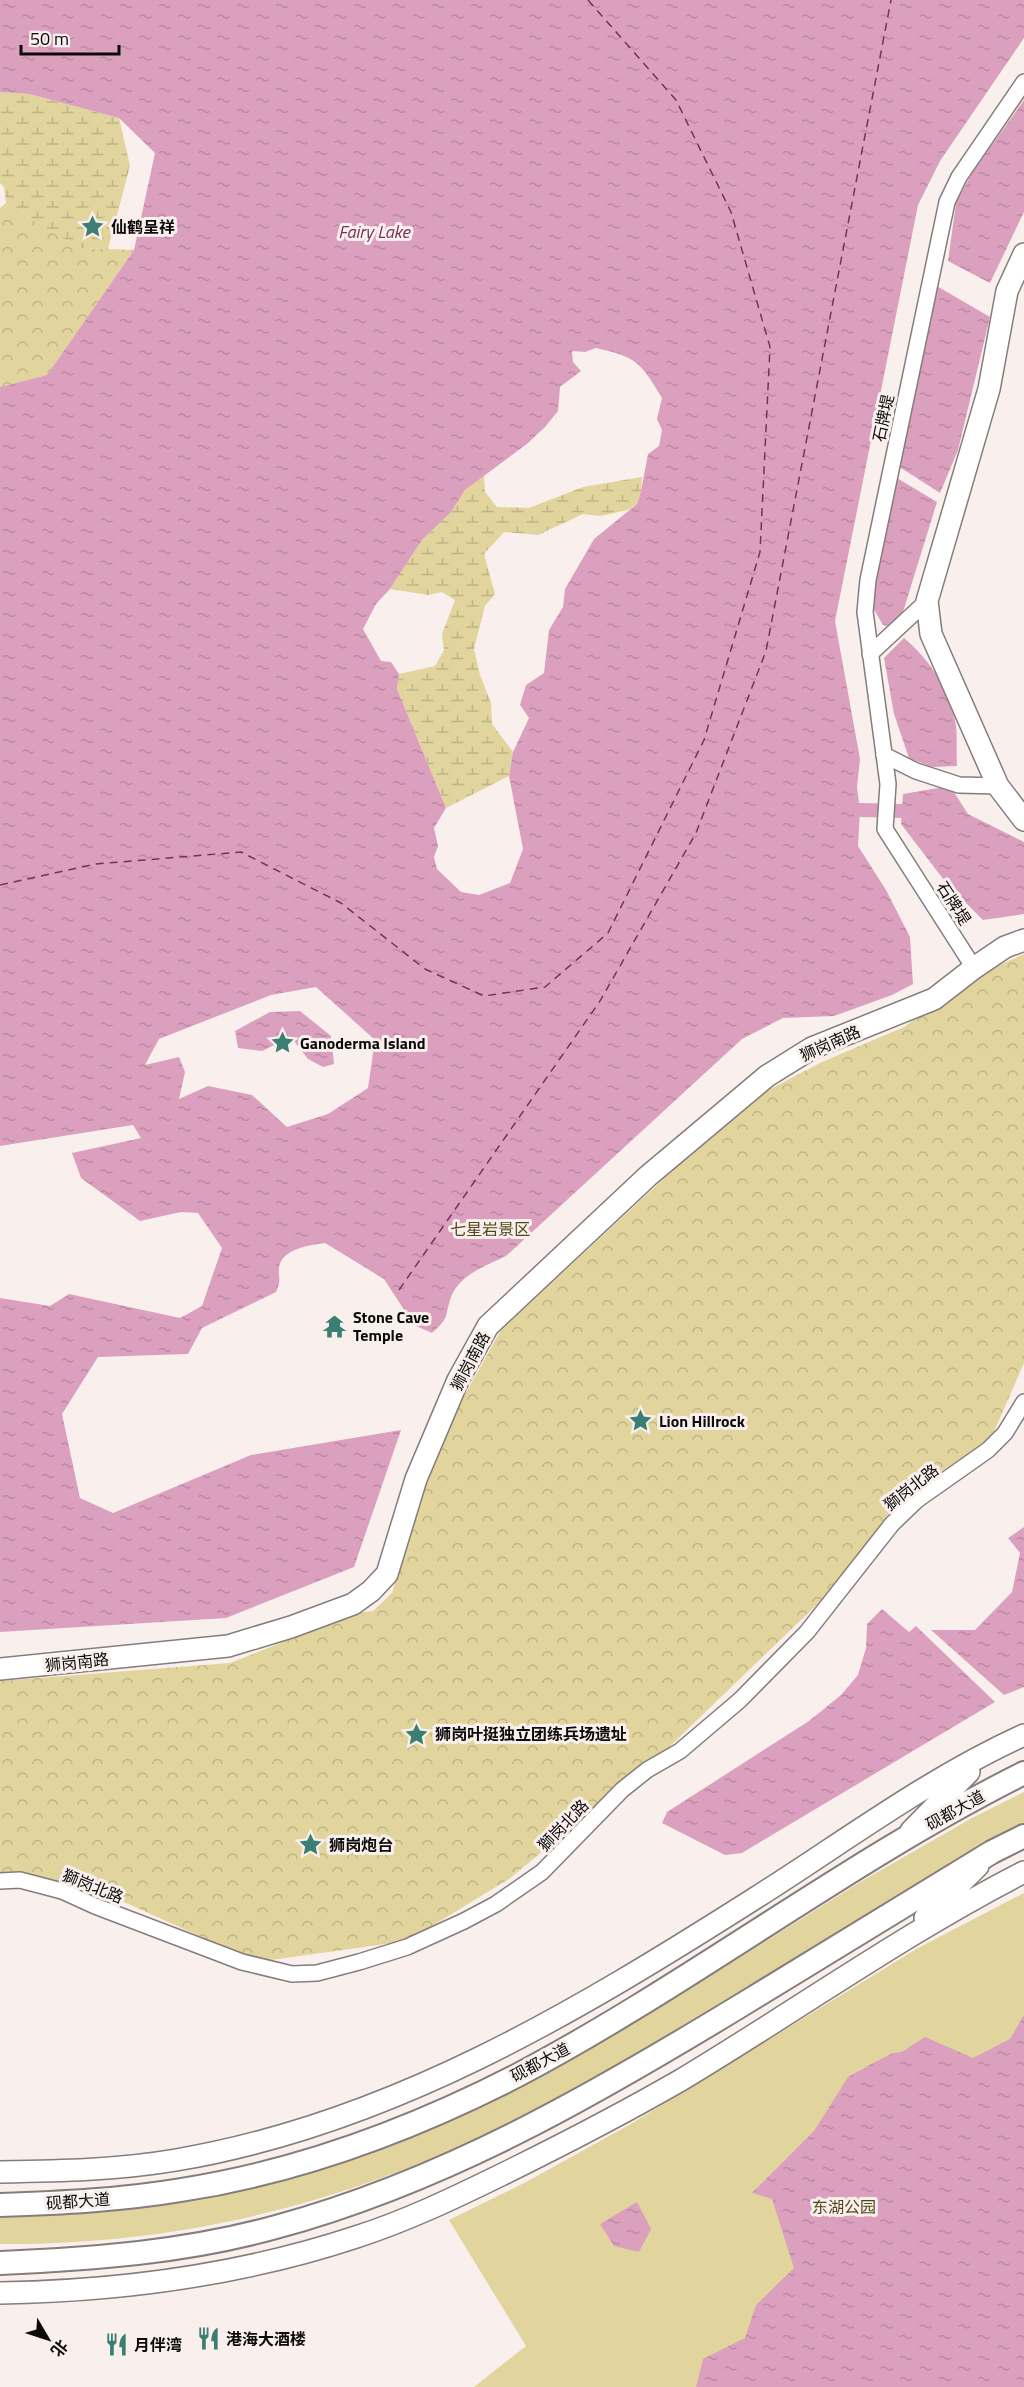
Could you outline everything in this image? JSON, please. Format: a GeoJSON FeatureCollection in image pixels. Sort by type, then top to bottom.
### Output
{"type":"FeatureCollection","features":[{"type":"Feature","properties":{"kind":"main road","name":"砚都大道"},"geometry":{"type":"LineString","coordinates":[[0,2205],[121,2198],[181,2190],[237,2179],[351,2146],[408,2124],[515,2076],[576,2042],[644,2003],[903,1839],[978,1796],[1024,1773]]}},
{"type":"Feature","properties":{"kind":"main road"},"geometry":{"type":"LineString","coordinates":[[0,2263],[109,2257],[222,2240],[330,2211],[406,2183],[492,2147],[597,2092],[992,1852],[1024,1836]]}},
{"type":"Feature","properties":{"kind":"street","name":"石牌堤"},"geometry":{"type":"LineString","coordinates":[[974,968],[885,829],[888,784],[865,612],[868,580],[947,202],[959,177],[1024,82]]}},
{"type":"Feature","properties":{"kind":"street"},"geometry":{"type":"LineString","coordinates":[[1024,254],[1007,291],[988,389],[927,601],[931,634],[998,786],[1024,820]]}},
{"type":"Feature","properties":{"kind":"street"},"geometry":{"type":"LineString","coordinates":[[870,654],[927,601]]}},
{"type":"Feature","properties":{"kind":"street"},"geometry":{"type":"LineString","coordinates":[[884,755],[916,771],[958,784],[998,786]]}},
{"type":"Feature","properties":{"kind":"street","name":"狮岗南路"},"geometry":{"type":"LineString","coordinates":[[0,1669],[228,1646],[291,1627],[353,1604],[371,1591],[387,1574],[416,1479],[458,1380],[488,1326],[648,1176],[767,1076],[812,1048],[934,999],[1005,947],[1024,940]]}},
{"type":"Feature","properties":{"kind":"street","name":"獅岗北路"},"geometry":{"type":"LineString","coordinates":[[0,1881],[20,1880],[62,1891],[95,1906],[242,1962],[292,1974],[317,1974],[359,1962],[407,1947],[464,1921],[496,1904],[542,1872],[622,1790],[647,1770],[680,1751],[740,1701],[807,1632],[892,1524],[917,1500],[988,1450],[1005,1433],[1024,1401]]}},
{"type":"Feature","properties":{"kind":"street"},"geometry":{"type":"LineString","coordinates":[[0,2172],[81,2170],[175,2160],[221,2151],[309,2128],[404,2093],[503,2047],[603,1992],[667,1954],[898,1805],[991,1750],[1024,1735]]}},
{"type":"Feature","properties":{"kind":"street"},"geometry":{"type":"LineString","coordinates":[[903,1839],[991,1750]]}},
{"type":"Feature","properties":{"kind":"street"},"geometry":{"type":"LineString","coordinates":[[903,1939],[992,1852]]}},
{"type":"Feature","properties":{"kind":"street"},"geometry":{"type":"LineString","coordinates":[[0,2293],[113,2288],[174,2280],[311,2251],[403,2221],[533,2160],[621,2114],[750,2037],[903,1939],[1024,1872]]}},
{"type":"Feature","properties":{"kind":"green space"},"geometry":{"type":"Polygon","coordinates":[[[0,92],[29,94],[119,118],[130,166],[108,249],[78,248],[6,203],[4,187],[0,183],[0,92]]]}},
{"type":"Feature","properties":{"kind":"green space"},"geometry":{"type":"Polygon","coordinates":[[[6,203],[78,248],[134,250],[47,375],[0,387],[0,208],[6,203]]]}},
{"type":"Feature","properties":{"kind":"green space"},"geometry":{"type":"Polygon","coordinates":[[[484,475],[485,492],[497,507],[529,508],[583,487],[642,477],[637,504],[628,510],[600,516],[583,514],[538,535],[504,532],[484,554],[495,594],[485,606],[474,649],[480,675],[491,703],[492,724],[513,752],[509,776],[446,808],[397,689],[399,674],[435,666],[444,650],[442,634],[455,600],[442,592],[428,595],[390,589],[422,540],[451,512],[465,490],[484,475]]]}},
{"type":"Feature","properties":{"kind":"green space"},"geometry":{"type":"Polygon","coordinates":[[[1024,954],[1024,1363],[989,1443],[904,1493],[832,1590],[665,1751],[509,1879],[407,1941],[257,1962],[95,1889],[0,1884],[0,1681],[230,1663],[356,1613],[373,1611],[392,1593],[418,1506],[458,1407],[501,1330],[698,1147],[763,1093],[822,1062],[904,1027],[944,998],[995,967],[1024,954]]]}},
{"type":"Feature","properties":{"kind":"green space"},"geometry":{"type":"Polygon","coordinates":[[[1024,1792],[1024,1825],[912,1887],[638,2056],[512,2123],[442,2154],[372,2181],[301,2204],[229,2221],[155,2234],[79,2242],[0,2244],[0,2214],[120,2210],[201,2198],[269,2183],[332,2165],[566,2061],[723,1968],[862,1881],[972,1818],[1024,1792]]]}},
{"type":"Feature","properties":{"kind":"green space","name":"东湖公园"},"geometry":{"type":"Polygon","coordinates":[[[1024,1893],[1024,2387],[474,2387],[526,2346],[449,2220],[526,2182],[629,2125],[918,1948],[1024,1893]]]}},
{"type":"Feature","properties":{"kind":"water","name":"Fairy Lake"},"geometry":{"type":"Polygon","coordinates":[[[0,0],[1024,0],[1024,38],[940,161],[918,205],[835,621],[860,759],[857,787],[860,810],[858,846],[886,890],[910,937],[913,984],[892,995],[834,1016],[783,1018],[742,1039],[506,1256],[474,1272],[461,1282],[451,1297],[446,1317],[432,1333],[414,1325],[384,1279],[325,1243],[297,1249],[285,1256],[279,1268],[276,1292],[202,1328],[188,1354],[98,1357],[62,1414],[80,1498],[113,1513],[251,1455],[401,1430],[354,1567],[226,1618],[0,1632],[0,1298],[50,1306],[69,1294],[180,1318],[202,1306],[222,1248],[198,1213],[181,1212],[140,1221],[81,1178],[72,1153],[141,1138],[133,1125],[0,1146],[0,387],[47,375],[134,250],[155,153],[119,118],[29,94],[0,92],[0,0]],[[596,348],[585,352],[572,351],[573,362],[581,371],[560,387],[558,411],[528,443],[465,490],[451,512],[422,540],[390,589],[376,604],[363,629],[381,661],[391,662],[399,674],[397,689],[446,808],[434,828],[438,846],[434,857],[437,869],[461,892],[479,895],[510,883],[523,849],[509,776],[513,752],[529,718],[520,705],[526,685],[544,673],[549,630],[563,607],[565,589],[594,539],[637,504],[648,454],[659,446],[662,430],[657,419],[662,398],[655,386],[636,363],[621,355],[596,348]],[[316,987],[271,995],[159,1039],[145,1065],[179,1057],[185,1072],[179,1099],[208,1086],[252,1095],[287,1127],[328,1114],[368,1088],[375,1040],[316,987]]]}},
{"type":"Feature","properties":{"kind":"water"},"geometry":{"type":"Polygon","coordinates":[[[1024,100],[1024,212],[990,283],[948,261],[956,203],[972,173],[1024,100]]]}},
{"type":"Feature","properties":{"kind":"water"},"geometry":{"type":"Polygon","coordinates":[[[935,285],[990,317],[958,450],[940,493],[898,466],[935,285]]]}},
{"type":"Feature","properties":{"kind":"water"},"geometry":{"type":"Polygon","coordinates":[[[897,478],[937,502],[903,612],[889,626],[883,625],[870,603],[897,478]]]}},
{"type":"Feature","properties":{"kind":"water"},"geometry":{"type":"Polygon","coordinates":[[[904,638],[929,664],[948,697],[956,725],[957,766],[932,767],[909,758],[894,714],[884,658],[904,638]]]}},
{"type":"Feature","properties":{"kind":"water"},"geometry":{"type":"Polygon","coordinates":[[[950,786],[968,814],[1024,842],[1024,914],[983,920],[947,884],[901,824],[903,794],[950,786]]]}},
{"type":"Feature","properties":{"kind":"water"},"geometry":{"type":"Polygon","coordinates":[[[300,1011],[331,1036],[334,1064],[323,1067],[308,1059],[291,1037],[262,1051],[238,1048],[235,1031],[270,1012],[300,1011]]]}},
{"type":"Feature","properties":{"kind":"water"},"geometry":{"type":"Polygon","coordinates":[[[1024,1527],[1024,1687],[1004,1695],[931,1630],[975,1630],[1012,1592],[1020,1553],[1008,1538],[1024,1527]]]}},
{"type":"Feature","properties":{"kind":"water"},"geometry":{"type":"Polygon","coordinates":[[[882,1609],[909,1632],[916,1626],[995,1702],[742,1853],[725,1855],[662,1823],[667,1812],[809,1721],[841,1695],[858,1675],[866,1648],[867,1624],[882,1609]]]}},
{"type":"Feature","properties":{"kind":"water"},"geometry":{"type":"Polygon","coordinates":[[[1024,2015],[1024,2387],[696,2387],[703,2359],[745,2338],[756,2305],[794,2268],[772,2199],[752,2193],[814,2131],[848,2077],[893,2053],[902,2052],[925,2037],[973,2058],[1010,2039],[1024,2015]]]}},
{"type":"Feature","properties":{"kind":"water"},"geometry":{"type":"Polygon","coordinates":[[[637,2202],[651,2229],[639,2252],[614,2246],[600,2224],[637,2202]]]}},
{"type":"Feature","properties":{"kind":"waterway"},"geometry":{"type":"LineString","coordinates":[[860,810],[902,811]]}},
{"type":"Feature","properties":{"kind":"ferry route"},"geometry":{"type":"LineString","coordinates":[[0,885],[96,864],[241,852],[341,903],[425,969],[484,996],[545,987],[608,933],[704,740],[760,552],[770,347],[731,212],[676,100],[588,0]]}},
{"type":"Feature","properties":{"kind":"ferry route"},"geometry":{"type":"LineString","coordinates":[[399,1290],[600,1001],[696,833],[766,651],[891,0]]}},
{"type":"Feature","properties":{"kind":"place","name":"仙鹤呈祥"},"geometry":{"type":"Point","coordinates":[93,227]}},
{"type":"Feature","properties":{"kind":"place","name":"Ganoderma Island"},"geometry":{"type":"Point","coordinates":[282,1043]}},
{"type":"Feature","properties":{"kind":"place","name":"Stone Cave Temple"},"geometry":{"type":"Point","coordinates":[335,1326]}},
{"type":"Feature","properties":{"kind":"place","name":"Lion Hillrock"},"geometry":{"type":"Point","coordinates":[641,1421]}},
{"type":"Feature","properties":{"kind":"place","name":"狮岗叶挺独立团练兵场遗址"},"geometry":{"type":"Point","coordinates":[417,1734]}},
{"type":"Feature","properties":{"kind":"place","name":"狮岗炮台"},"geometry":{"type":"Point","coordinates":[311,1845]}},
{"type":"Feature","properties":{"kind":"place","name":"港海大酒楼"},"geometry":{"type":"Point","coordinates":[208,2339]}},
{"type":"Feature","properties":{"kind":"place","name":"月伴湾"},"geometry":{"type":"Point","coordinates":[116,2345]}},
{"type":"Feature","properties":{"kind":"park label","name":"七星岩景区"},"geometry":{"type":"Point","coordinates":[490,1229]}}]}
